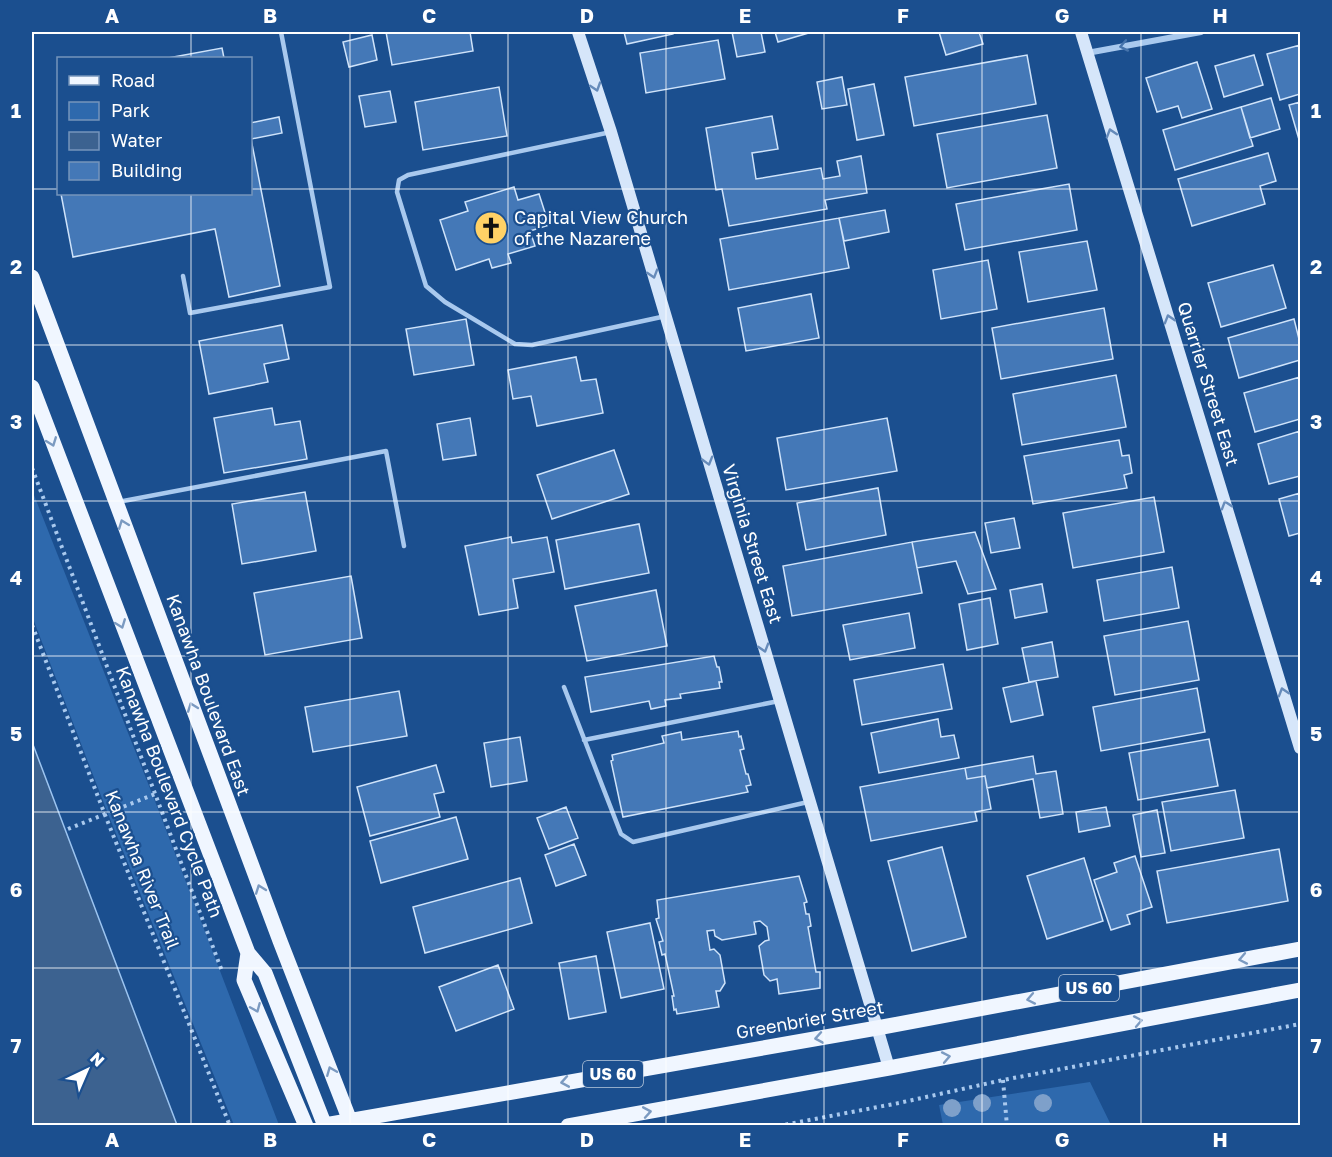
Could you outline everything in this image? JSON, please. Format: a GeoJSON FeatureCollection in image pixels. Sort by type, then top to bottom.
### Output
{"type":"FeatureCollection","features":[{"type":"Feature","properties":{"kind":"main road","name":"Virginia Street East"},"geometry":{"type":"LineString","coordinates":[[578,32],[611,132],[889,1068]]}},
{"type":"Feature","properties":{"kind":"main road","name":"Quarrier Street East"},"geometry":{"type":"LineString","coordinates":[[1081,32],[1300,748]]}},
{"type":"Feature","properties":{"kind":"main road","name":"Kanawha Boulevard East"},"geometry":{"type":"LineString","coordinates":[[32,277],[280,942],[351,1123]]}},
{"type":"Feature","properties":{"kind":"main road"},"geometry":{"type":"LineString","coordinates":[[32,387],[248,952],[265,973],[325,1125]]}},
{"type":"Feature","properties":{"kind":"main road","name":"Greenbrier Street"},"geometry":{"type":"LineString","coordinates":[[325,1125],[351,1123],[1300,949]]}},
{"type":"Feature","properties":{"kind":"main road"},"geometry":{"type":"LineString","coordinates":[[248,952],[244,980],[306,1125]]}},
{"type":"Feature","properties":{"kind":"main road","name":"US 60"},"geometry":{"type":"LineString","coordinates":[[568,1125],[889,1068],[1300,990]]}},
{"type":"Feature","properties":{"kind":"street"},"geometry":{"type":"LineString","coordinates":[[1087,53],[1201,32]]}},
{"type":"Feature","properties":{"kind":"lane"},"geometry":{"type":"LineString","coordinates":[[183,276],[190,313],[330,287],[281,32]]}},
{"type":"Feature","properties":{"kind":"lane"},"geometry":{"type":"LineString","coordinates":[[611,132],[408,175],[399,180],[397,192],[426,286],[445,302],[515,344],[532,345],[666,316]]}},
{"type":"Feature","properties":{"kind":"lane"},"geometry":{"type":"LineString","coordinates":[[115,502],[386,451],[404,546]]}},
{"type":"Feature","properties":{"kind":"lane"},"geometry":{"type":"LineString","coordinates":[[564,687],[621,834],[633,842],[810,802]]}},
{"type":"Feature","properties":{"kind":"lane"},"geometry":{"type":"LineString","coordinates":[[584,740],[780,701]]}},
{"type":"Feature","properties":{"kind":"path","name":"Kanawha Boulevard Cycle Path"},"geometry":{"type":"LineString","coordinates":[[32,468],[226,981]]}},
{"type":"Feature","properties":{"kind":"path","name":"Kanawha River Trail"},"geometry":{"type":"LineString","coordinates":[[32,625],[105,815],[230,1125]]}},
{"type":"Feature","properties":{"kind":"path"},"geometry":{"type":"LineString","coordinates":[[68,829],[155,794]]}},
{"type":"Feature","properties":{"kind":"path"},"geometry":{"type":"LineString","coordinates":[[778,1125],[1300,1024]]}},
{"type":"Feature","properties":{"kind":"path"},"geometry":{"type":"LineString","coordinates":[[1003,1080],[1007,1125]]}},
{"type":"Feature","properties":{"kind":"green space"},"geometry":{"type":"Polygon","coordinates":[[[32,490],[153,796],[279,1125],[234,1125],[108,814],[32,616],[32,490]]]}},
{"type":"Feature","properties":{"kind":"green space"},"geometry":{"type":"Polygon","coordinates":[[[1090,1082],[1111,1125],[957,1126],[956,1123],[943,1125],[939,1105],[1090,1082]]]}},
{"type":"Feature","properties":{"kind":"water"},"geometry":{"type":"Polygon","coordinates":[[[32,742],[177,1125],[32,1125],[32,742]]]}},
{"type":"Feature","properties":{"kind":"building"},"geometry":{"type":"Polygon","coordinates":[[[386,32],[470,32],[473,51],[392,65],[386,32]]]}},
{"type":"Feature","properties":{"kind":"building"},"geometry":{"type":"Polygon","coordinates":[[[624,32],[673,32],[673,34],[627,44],[624,32]]]}},
{"type":"Feature","properties":{"kind":"building"},"geometry":{"type":"Polygon","coordinates":[[[732,32],[761,32],[765,52],[737,57],[732,32]]]}},
{"type":"Feature","properties":{"kind":"building"},"geometry":{"type":"Polygon","coordinates":[[[775,32],[812,32],[778,42],[775,32]]]}},
{"type":"Feature","properties":{"kind":"building"},"geometry":{"type":"Polygon","coordinates":[[[939,32],[979,32],[983,44],[946,55],[939,32]]]}},
{"type":"Feature","properties":{"kind":"building"},"geometry":{"type":"Polygon","coordinates":[[[372,35],[377,60],[349,67],[343,42],[372,35]]]}},
{"type":"Feature","properties":{"kind":"building"},"geometry":{"type":"Polygon","coordinates":[[[718,40],[725,79],[646,93],[640,53],[718,40]]]}},
{"type":"Feature","properties":{"kind":"building"},"geometry":{"type":"Polygon","coordinates":[[[1300,45],[1300,94],[1280,100],[1267,54],[1300,45]]]}},
{"type":"Feature","properties":{"kind":"building"},"geometry":{"type":"Polygon","coordinates":[[[222,48],[224,57],[173,57],[222,48]]]}},
{"type":"Feature","properties":{"kind":"building"},"geometry":{"type":"Polygon","coordinates":[[[1027,55],[1036,104],[914,126],[905,77],[1027,55]]]}},
{"type":"Feature","properties":{"kind":"building"},"geometry":{"type":"Polygon","coordinates":[[[1254,55],[1263,85],[1224,97],[1215,66],[1254,55]]]}},
{"type":"Feature","properties":{"kind":"building"},"geometry":{"type":"Polygon","coordinates":[[[1197,62],[1212,109],[1182,118],[1178,106],[1157,112],[1146,78],[1197,62]]]}},
{"type":"Feature","properties":{"kind":"building"},"geometry":{"type":"Polygon","coordinates":[[[842,77],[847,105],[822,109],[817,82],[842,77]]]}},
{"type":"Feature","properties":{"kind":"building"},"geometry":{"type":"Polygon","coordinates":[[[874,84],[884,135],[857,140],[848,89],[874,84]]]}},
{"type":"Feature","properties":{"kind":"building"},"geometry":{"type":"Polygon","coordinates":[[[499,87],[507,136],[423,150],[415,102],[499,87]]]}},
{"type":"Feature","properties":{"kind":"building"},"geometry":{"type":"Polygon","coordinates":[[[390,91],[396,122],[365,127],[359,96],[390,91]]]}},
{"type":"Feature","properties":{"kind":"building"},"geometry":{"type":"Polygon","coordinates":[[[1271,98],[1280,129],[1250,138],[1241,107],[1271,98]]]}},
{"type":"Feature","properties":{"kind":"building"},"geometry":{"type":"Polygon","coordinates":[[[1300,102],[1300,143],[1289,105],[1300,102]]]}},
{"type":"Feature","properties":{"kind":"building"},"geometry":{"type":"Polygon","coordinates":[[[1241,107],[1253,146],[1175,170],[1163,130],[1241,107]]]}},
{"type":"Feature","properties":{"kind":"building"},"geometry":{"type":"Polygon","coordinates":[[[1047,115],[1057,168],[947,188],[937,134],[1047,115]]]}},
{"type":"Feature","properties":{"kind":"building"},"geometry":{"type":"Polygon","coordinates":[[[772,116],[778,149],[752,153],[756,179],[821,168],[823,179],[840,176],[837,161],[861,156],[867,193],[825,200],[827,209],[729,226],[722,189],[716,190],[706,128],[772,116]]]}},
{"type":"Feature","properties":{"kind":"building"},"geometry":{"type":"Polygon","coordinates":[[[279,117],[282,133],[252,139],[252,123],[279,117]]]}},
{"type":"Feature","properties":{"kind":"building"},"geometry":{"type":"Polygon","coordinates":[[[252,144],[280,286],[229,297],[215,229],[73,257],[61,195],[252,195],[252,144]]]}},
{"type":"Feature","properties":{"kind":"building"},"geometry":{"type":"Polygon","coordinates":[[[1268,153],[1276,181],[1260,186],[1265,204],[1192,226],[1178,179],[1268,153]]]}},
{"type":"Feature","properties":{"kind":"building"},"geometry":{"type":"Polygon","coordinates":[[[1069,184],[1077,230],[965,250],[956,204],[1069,184]]]}},
{"type":"Feature","properties":{"kind":"building","name":"Capital View Church of the Nazarene"},"geometry":{"type":"Polygon","coordinates":[[[514,187],[518,200],[539,194],[549,225],[530,231],[535,246],[508,254],[511,263],[492,268],[489,259],[456,270],[440,220],[468,211],[465,202],[514,187]]]}},
{"type":"Feature","properties":{"kind":"building"},"geometry":{"type":"Polygon","coordinates":[[[885,210],[889,232],[844,241],[839,218],[885,210]]]}},
{"type":"Feature","properties":{"kind":"building"},"geometry":{"type":"Polygon","coordinates":[[[839,218],[849,268],[729,290],[720,239],[839,218]]]}},
{"type":"Feature","properties":{"kind":"building"},"geometry":{"type":"Polygon","coordinates":[[[1087,241],[1097,290],[1028,302],[1019,252],[1087,241]]]}},
{"type":"Feature","properties":{"kind":"building"},"geometry":{"type":"Polygon","coordinates":[[[988,260],[997,309],[941,319],[933,270],[988,260]]]}},
{"type":"Feature","properties":{"kind":"building"},"geometry":{"type":"Polygon","coordinates":[[[1273,265],[1286,308],[1221,327],[1208,283],[1273,265]]]}},
{"type":"Feature","properties":{"kind":"building"},"geometry":{"type":"Polygon","coordinates":[[[811,294],[819,338],[746,351],[738,308],[811,294]]]}},
{"type":"Feature","properties":{"kind":"building"},"geometry":{"type":"Polygon","coordinates":[[[1104,308],[1113,359],[1001,379],[992,328],[1104,308]]]}},
{"type":"Feature","properties":{"kind":"building"},"geometry":{"type":"Polygon","coordinates":[[[466,319],[474,365],[414,375],[406,329],[466,319]]]}},
{"type":"Feature","properties":{"kind":"building"},"geometry":{"type":"Polygon","coordinates":[[[1294,319],[1300,343],[1300,360],[1239,378],[1228,338],[1294,319]]]}},
{"type":"Feature","properties":{"kind":"building"},"geometry":{"type":"Polygon","coordinates":[[[282,325],[289,359],[264,364],[268,382],[209,394],[199,341],[282,325]]]}},
{"type":"Feature","properties":{"kind":"building"},"geometry":{"type":"Polygon","coordinates":[[[576,357],[581,381],[596,379],[603,413],[537,426],[531,396],[513,399],[508,370],[576,357]]]}},
{"type":"Feature","properties":{"kind":"building"},"geometry":{"type":"Polygon","coordinates":[[[1116,375],[1126,427],[1022,445],[1013,394],[1116,375]]]}},
{"type":"Feature","properties":{"kind":"building"},"geometry":{"type":"Polygon","coordinates":[[[1300,377],[1300,419],[1255,432],[1244,393],[1300,377]]]}},
{"type":"Feature","properties":{"kind":"building"},"geometry":{"type":"Polygon","coordinates":[[[272,408],[275,425],[300,421],[307,459],[224,473],[214,418],[272,408]]]}},
{"type":"Feature","properties":{"kind":"building"},"geometry":{"type":"Polygon","coordinates":[[[470,418],[476,455],[443,460],[437,424],[470,418]]]}},
{"type":"Feature","properties":{"kind":"building"},"geometry":{"type":"Polygon","coordinates":[[[887,418],[897,471],[786,490],[777,438],[887,418]]]}},
{"type":"Feature","properties":{"kind":"building"},"geometry":{"type":"Polygon","coordinates":[[[1300,431],[1300,476],[1269,484],[1258,444],[1300,431]]]}},
{"type":"Feature","properties":{"kind":"building"},"geometry":{"type":"Polygon","coordinates":[[[1119,440],[1122,456],[1129,455],[1132,473],[1124,475],[1127,488],[1033,504],[1024,456],[1119,440]]]}},
{"type":"Feature","properties":{"kind":"building"},"geometry":{"type":"Polygon","coordinates":[[[614,450],[629,494],[552,519],[537,475],[614,450]]]}},
{"type":"Feature","properties":{"kind":"building"},"geometry":{"type":"Polygon","coordinates":[[[878,488],[886,535],[806,550],[797,503],[878,488]]]}},
{"type":"Feature","properties":{"kind":"building"},"geometry":{"type":"Polygon","coordinates":[[[305,492],[316,551],[242,564],[232,504],[305,492]]]}},
{"type":"Feature","properties":{"kind":"building"},"geometry":{"type":"Polygon","coordinates":[[[1300,493],[1300,533],[1289,536],[1279,499],[1300,493]]]}},
{"type":"Feature","properties":{"kind":"building"},"geometry":{"type":"Polygon","coordinates":[[[1154,497],[1164,552],[1073,568],[1063,513],[1154,497]]]}},
{"type":"Feature","properties":{"kind":"building"},"geometry":{"type":"Polygon","coordinates":[[[1014,518],[1020,548],[991,553],[985,523],[1014,518]]]}},
{"type":"Feature","properties":{"kind":"building"},"geometry":{"type":"Polygon","coordinates":[[[639,524],[649,573],[565,589],[556,540],[639,524]]]}},
{"type":"Feature","properties":{"kind":"building"},"geometry":{"type":"Polygon","coordinates":[[[975,532],[996,589],[968,594],[956,561],[917,568],[912,542],[975,532]]]}},
{"type":"Feature","properties":{"kind":"building"},"geometry":{"type":"Polygon","coordinates":[[[511,537],[512,543],[547,537],[554,572],[513,579],[518,608],[479,615],[465,546],[511,537]]]}},
{"type":"Feature","properties":{"kind":"building"},"geometry":{"type":"Polygon","coordinates":[[[912,542],[922,593],[792,616],[783,566],[912,542]]]}},
{"type":"Feature","properties":{"kind":"building"},"geometry":{"type":"Polygon","coordinates":[[[1172,567],[1179,608],[1104,621],[1097,580],[1172,567]]]}},
{"type":"Feature","properties":{"kind":"building"},"geometry":{"type":"Polygon","coordinates":[[[351,576],[362,638],[265,655],[254,593],[351,576]]]}},
{"type":"Feature","properties":{"kind":"building"},"geometry":{"type":"Polygon","coordinates":[[[1042,584],[1047,612],[1015,618],[1010,590],[1042,584]]]}},
{"type":"Feature","properties":{"kind":"building"},"geometry":{"type":"Polygon","coordinates":[[[656,590],[667,646],[587,661],[575,606],[656,590]]]}},
{"type":"Feature","properties":{"kind":"building"},"geometry":{"type":"Polygon","coordinates":[[[990,598],[998,644],[967,650],[959,604],[990,598]]]}},
{"type":"Feature","properties":{"kind":"building"},"geometry":{"type":"Polygon","coordinates":[[[909,613],[915,648],[850,660],[843,625],[909,613]]]}},
{"type":"Feature","properties":{"kind":"building"},"geometry":{"type":"Polygon","coordinates":[[[1188,621],[1199,680],[1115,695],[1104,636],[1188,621]]]}},
{"type":"Feature","properties":{"kind":"building"},"geometry":{"type":"Polygon","coordinates":[[[1052,642],[1058,677],[1029,682],[1022,648],[1052,642]]]}},
{"type":"Feature","properties":{"kind":"building"},"geometry":{"type":"Polygon","coordinates":[[[714,656],[722,682],[719,682],[720,688],[680,694],[681,698],[665,700],[666,706],[651,709],[649,701],[591,712],[585,677],[714,656]]]}},
{"type":"Feature","properties":{"kind":"building"},"geometry":{"type":"Polygon","coordinates":[[[943,664],[952,709],[862,725],[854,680],[943,664]]]}},
{"type":"Feature","properties":{"kind":"building"},"geometry":{"type":"Polygon","coordinates":[[[1036,681],[1043,715],[1011,722],[1003,688],[1036,681]]]}},
{"type":"Feature","properties":{"kind":"building"},"geometry":{"type":"Polygon","coordinates":[[[1197,688],[1205,732],[1101,751],[1093,707],[1197,688]]]}},
{"type":"Feature","properties":{"kind":"building"},"geometry":{"type":"Polygon","coordinates":[[[399,691],[407,736],[313,752],[305,707],[399,691]]]}},
{"type":"Feature","properties":{"kind":"building"},"geometry":{"type":"Polygon","coordinates":[[[938,719],[941,737],[954,735],[959,758],[879,773],[871,733],[938,719]]]}},
{"type":"Feature","properties":{"kind":"building"},"geometry":{"type":"Polygon","coordinates":[[[738,731],[744,749],[740,750],[751,785],[746,786],[748,792],[623,817],[611,761],[613,760],[612,755],[664,743],[662,736],[681,732],[682,740],[738,731]]]}},
{"type":"Feature","properties":{"kind":"building"},"geometry":{"type":"Polygon","coordinates":[[[520,737],[527,781],[491,787],[484,743],[520,737]]]}},
{"type":"Feature","properties":{"kind":"building"},"geometry":{"type":"Polygon","coordinates":[[[1209,739],[1218,786],[1138,800],[1129,753],[1209,739]]]}},
{"type":"Feature","properties":{"kind":"building"},"geometry":{"type":"Polygon","coordinates":[[[1033,756],[1036,774],[1056,771],[1063,814],[1040,818],[1033,779],[987,788],[985,776],[967,779],[965,768],[1033,756]]]}},
{"type":"Feature","properties":{"kind":"building"},"geometry":{"type":"Polygon","coordinates":[[[436,765],[444,792],[434,794],[440,817],[370,836],[357,787],[436,765]]]}},
{"type":"Feature","properties":{"kind":"building"},"geometry":{"type":"Polygon","coordinates":[[[965,768],[967,779],[985,776],[991,809],[975,812],[977,821],[871,841],[860,787],[965,768]]]}},
{"type":"Feature","properties":{"kind":"building"},"geometry":{"type":"Polygon","coordinates":[[[1235,790],[1244,838],[1171,851],[1162,802],[1235,790]]]}},
{"type":"Feature","properties":{"kind":"building"},"geometry":{"type":"Polygon","coordinates":[[[566,807],[578,838],[549,849],[537,818],[566,807]]]}},
{"type":"Feature","properties":{"kind":"building"},"geometry":{"type":"Polygon","coordinates":[[[1106,807],[1110,826],[1079,832],[1076,812],[1106,807]]]}},
{"type":"Feature","properties":{"kind":"building"},"geometry":{"type":"Polygon","coordinates":[[[1157,810],[1165,853],[1141,857],[1133,815],[1157,810]]]}},
{"type":"Feature","properties":{"kind":"building"},"geometry":{"type":"Polygon","coordinates":[[[456,817],[468,859],[381,883],[370,841],[456,817]]]}},
{"type":"Feature","properties":{"kind":"building"},"geometry":{"type":"Polygon","coordinates":[[[574,844],[586,875],[556,886],[545,855],[574,844]]]}},
{"type":"Feature","properties":{"kind":"building"},"geometry":{"type":"Polygon","coordinates":[[[942,847],[966,937],[912,951],[888,861],[942,847]]]}},
{"type":"Feature","properties":{"kind":"building"},"geometry":{"type":"Polygon","coordinates":[[[1279,849],[1288,901],[1167,923],[1157,871],[1279,849]]]}},
{"type":"Feature","properties":{"kind":"building"},"geometry":{"type":"Polygon","coordinates":[[[1135,856],[1152,907],[1127,915],[1130,924],[1111,930],[1094,880],[1117,872],[1114,863],[1135,856]]]}},
{"type":"Feature","properties":{"kind":"building"},"geometry":{"type":"Polygon","coordinates":[[[1084,858],[1103,921],[1047,939],[1027,876],[1084,858]]]}},
{"type":"Feature","properties":{"kind":"building"},"geometry":{"type":"Polygon","coordinates":[[[799,876],[807,902],[804,903],[806,914],[809,914],[811,926],[808,927],[816,972],[820,972],[820,988],[779,994],[777,979],[770,981],[764,975],[759,946],[769,940],[767,927],[760,921],[754,922],[756,934],[722,940],[715,936],[714,930],[707,931],[710,950],[714,949],[720,955],[725,983],[720,991],[716,991],[719,1007],[677,1014],[676,1009],[674,1010],[672,996],[674,996],[665,954],[662,955],[659,942],[663,941],[656,919],[659,918],[657,900],[799,876]]]}},
{"type":"Feature","properties":{"kind":"building"},"geometry":{"type":"Polygon","coordinates":[[[520,878],[532,923],[425,953],[413,907],[520,878]]]}},
{"type":"Feature","properties":{"kind":"building"},"geometry":{"type":"Polygon","coordinates":[[[650,923],[664,989],[621,998],[607,932],[650,923]]]}},
{"type":"Feature","properties":{"kind":"building"},"geometry":{"type":"Polygon","coordinates":[[[596,956],[606,1012],[569,1019],[559,963],[596,956]]]}},
{"type":"Feature","properties":{"kind":"building"},"geometry":{"type":"Polygon","coordinates":[[[498,965],[514,1009],[456,1031],[439,987],[498,965]]]}},
{"type":"Feature","properties":{"kind":"place","name":"Capital View Church of the Nazarene"},"geometry":{"type":"Point","coordinates":[491,228]}}]}
